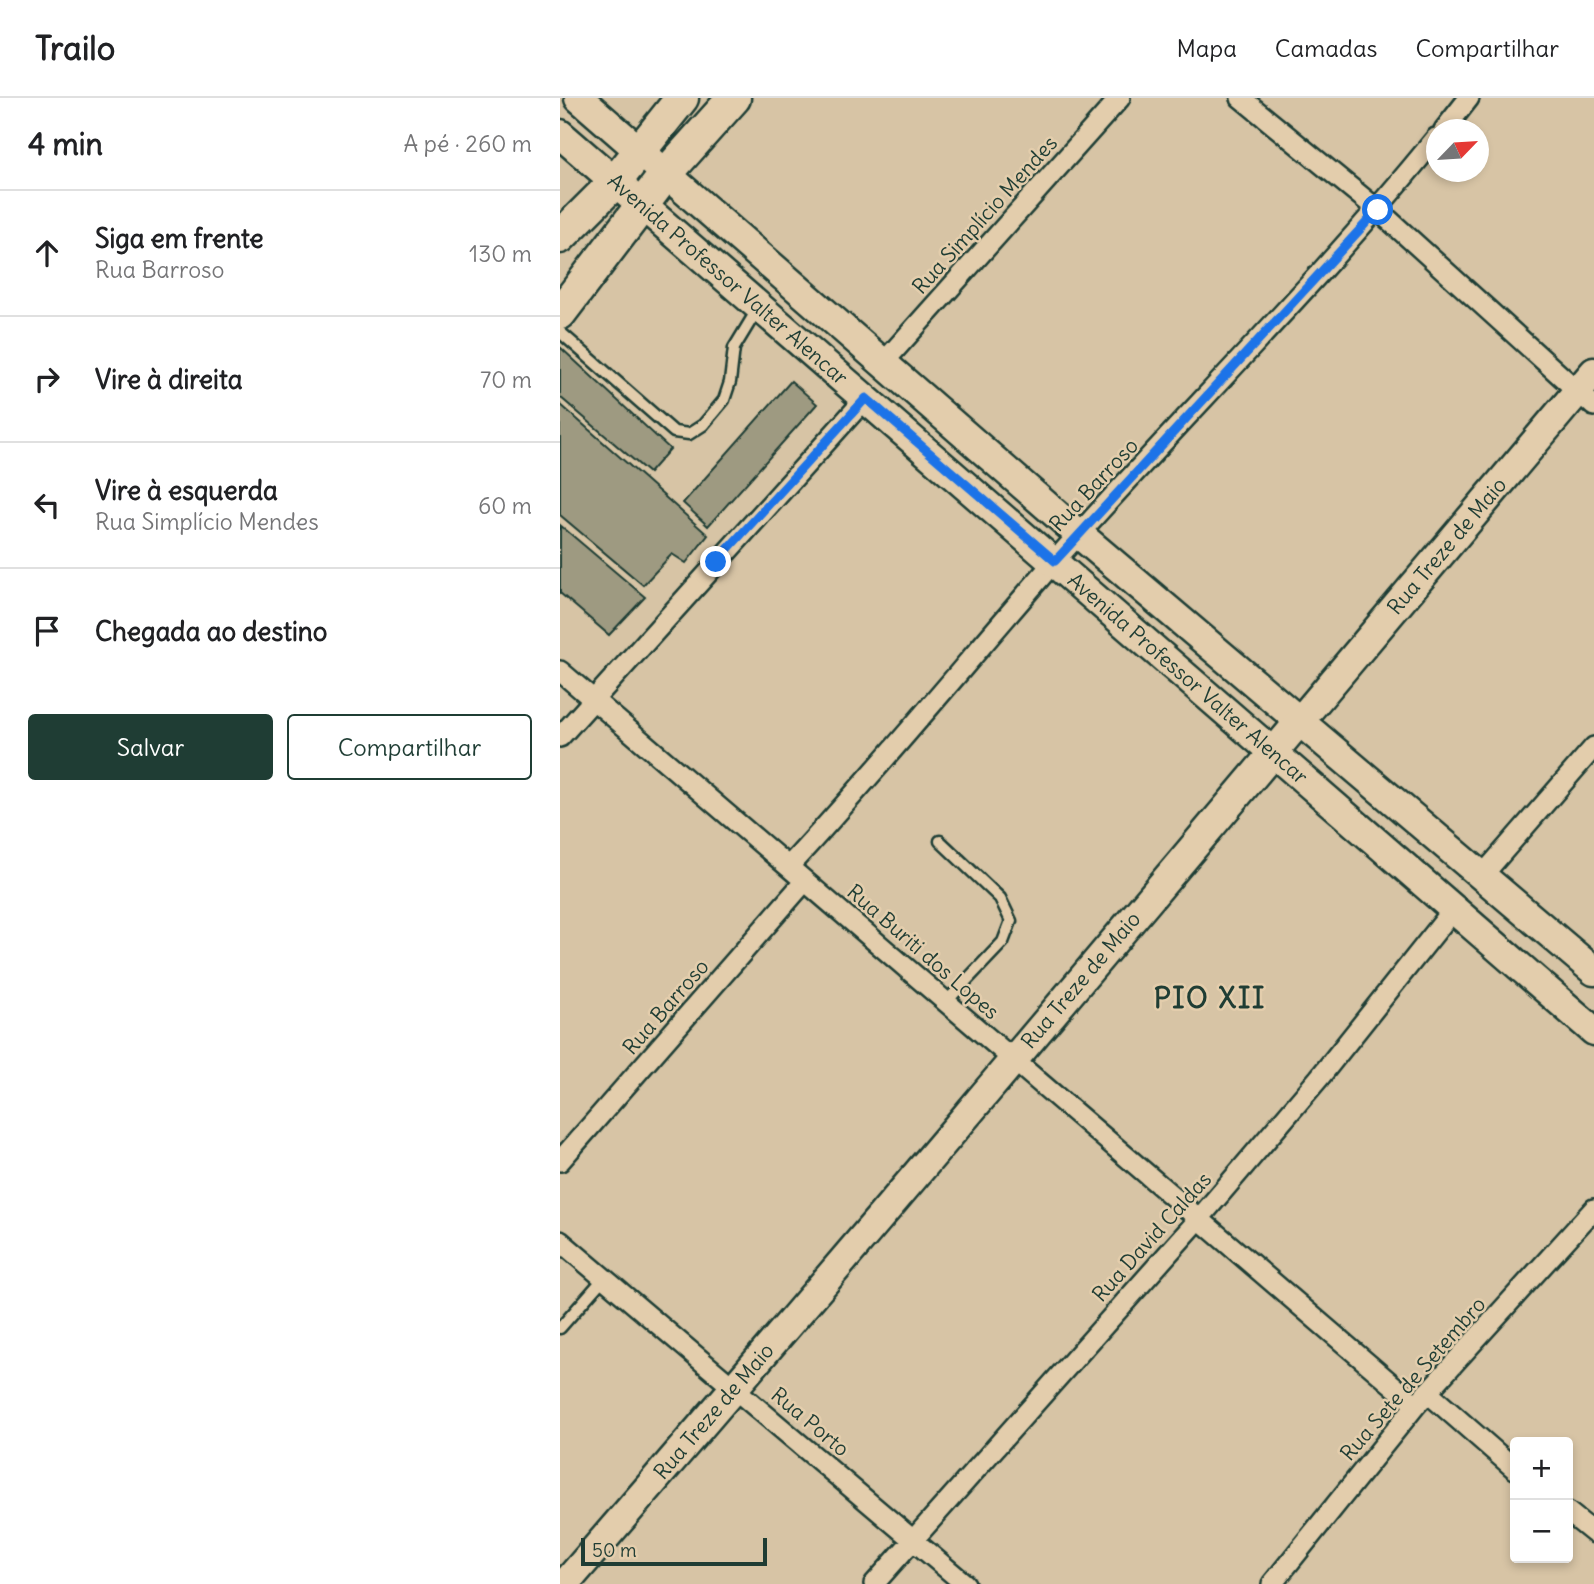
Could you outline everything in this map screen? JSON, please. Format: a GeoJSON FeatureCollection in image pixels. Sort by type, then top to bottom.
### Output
{"type":"FeatureCollection","features":[{"type":"Feature","properties":{"kind":"main road","name":"Avenida Professor Valter Alencar"},"geometry":{"type":"LineString","coordinates":[[579,98],[665,176],[884,362],[1080,535],[1594,971]]}},
{"type":"Feature","properties":{"kind":"main road"},"geometry":{"type":"LineString","coordinates":[[560,237],[615,181],[638,149],[682,98]]}},
{"type":"Feature","properties":{"kind":"main road"},"geometry":{"type":"LineString","coordinates":[[560,313],[665,176],[734,98]]}},
{"type":"Feature","properties":{"kind":"main road","name":"Avenida Professor Valter Alencar"},"geometry":{"type":"LineString","coordinates":[[560,134],[1055,561],[1270,753],[1594,1031]]}},
{"type":"Feature","properties":{"kind":"main road","name":"Rua Treze de Maio"},"geometry":{"type":"LineString","coordinates":[[565,1584],[1014,1061],[1297,721],[1588,390]]}},
{"type":"Feature","properties":{"kind":"main road"},"geometry":{"type":"LineString","coordinates":[[893,423],[917,391]]}},
{"type":"Feature","properties":{"kind":"street","name":"Rua Simplício Mendes"},"geometry":{"type":"LineString","coordinates":[[884,362],[1120,98]]}},
{"type":"Feature","properties":{"kind":"street"},"geometry":{"type":"LineString","coordinates":[[1241,98],[1378,210],[1588,390]]}},
{"type":"Feature","properties":{"kind":"street"},"geometry":{"type":"LineString","coordinates":[[1453,119],[1469,98]]}},
{"type":"Feature","properties":{"kind":"street","name":"Rua Barroso"},"geometry":{"type":"LineString","coordinates":[[789,866],[916,725],[1055,561],[1378,210],[1426,151]]}},
{"type":"Feature","properties":{"kind":"street"},"geometry":{"type":"LineString","coordinates":[[560,737],[595,702],[716,562],[866,398]]}},
{"type":"Feature","properties":{"kind":"street","name":"Rua Buriti dos Lopes"},"geometry":{"type":"LineString","coordinates":[[560,671],[1198,1220],[1421,1399],[1510,1465]]}},
{"type":"Feature","properties":{"kind":"street"},"geometry":{"type":"LineString","coordinates":[[1480,877],[1594,747]]}},
{"type":"Feature","properties":{"kind":"street","name":"Rua Barroso"},"geometry":{"type":"LineString","coordinates":[[560,1161],[805,881]]}},
{"type":"Feature","properties":{"kind":"street","name":"Rua David Caldas"},"geometry":{"type":"LineString","coordinates":[[874,1584],[1198,1220],[1319,1078],[1453,910]]}},
{"type":"Feature","properties":{"kind":"street","name":"Rua Sete de Setembro"},"geometry":{"type":"LineString","coordinates":[[1272,1584],[1421,1399],[1594,1209]]}},
{"type":"Feature","properties":{"kind":"street","name":"Rua Porto"},"geometry":{"type":"LineString","coordinates":[[560,1241],[965,1584]]}},
{"type":"Feature","properties":{"kind":"street"},"geometry":{"type":"LineString","coordinates":[[1573,1516],[1594,1533]]}},
{"type":"Feature","properties":{"kind":"lane"},"geometry":{"type":"LineString","coordinates":[[560,332],[674,432],[689,434],[703,425],[723,400],[730,382],[734,348],[759,306]]}},
{"type":"Feature","properties":{"kind":"lane"},"geometry":{"type":"LineString","coordinates":[[940,841],[1000,898],[1011,921],[1003,942],[946,1002]]}},
{"type":"Feature","properties":{"kind":"lane"},"geometry":{"type":"LineString","coordinates":[[560,1328],[604,1278]]}},
{"type":"Feature","properties":{"kind":"building"},"geometry":{"type":"Polygon","coordinates":[[[560,347],[670,449],[649,473],[560,397],[560,347]]]}},
{"type":"Feature","properties":{"kind":"building"},"geometry":{"type":"Polygon","coordinates":[[[791,381],[817,404],[708,526],[683,503],[791,381]]]}},
{"type":"Feature","properties":{"kind":"building"},"geometry":{"type":"Polygon","coordinates":[[[560,404],[708,535],[686,563],[672,554],[643,585],[560,515],[560,404]]]}},
{"type":"Feature","properties":{"kind":"building"},"geometry":{"type":"Polygon","coordinates":[[[560,525],[645,597],[609,635],[560,593],[560,525]]]}},
{"type":"Feature","properties":{"kind":"district","name":"PIO XII"},"geometry":{"type":"Point","coordinates":[1210,998]}},
{"type":"Feature","properties":{"kind":"route"},"geometry":{"type":"LineString","coordinates":[[716,562],[866,398],[1055,561],[1378,210]]}}]}
